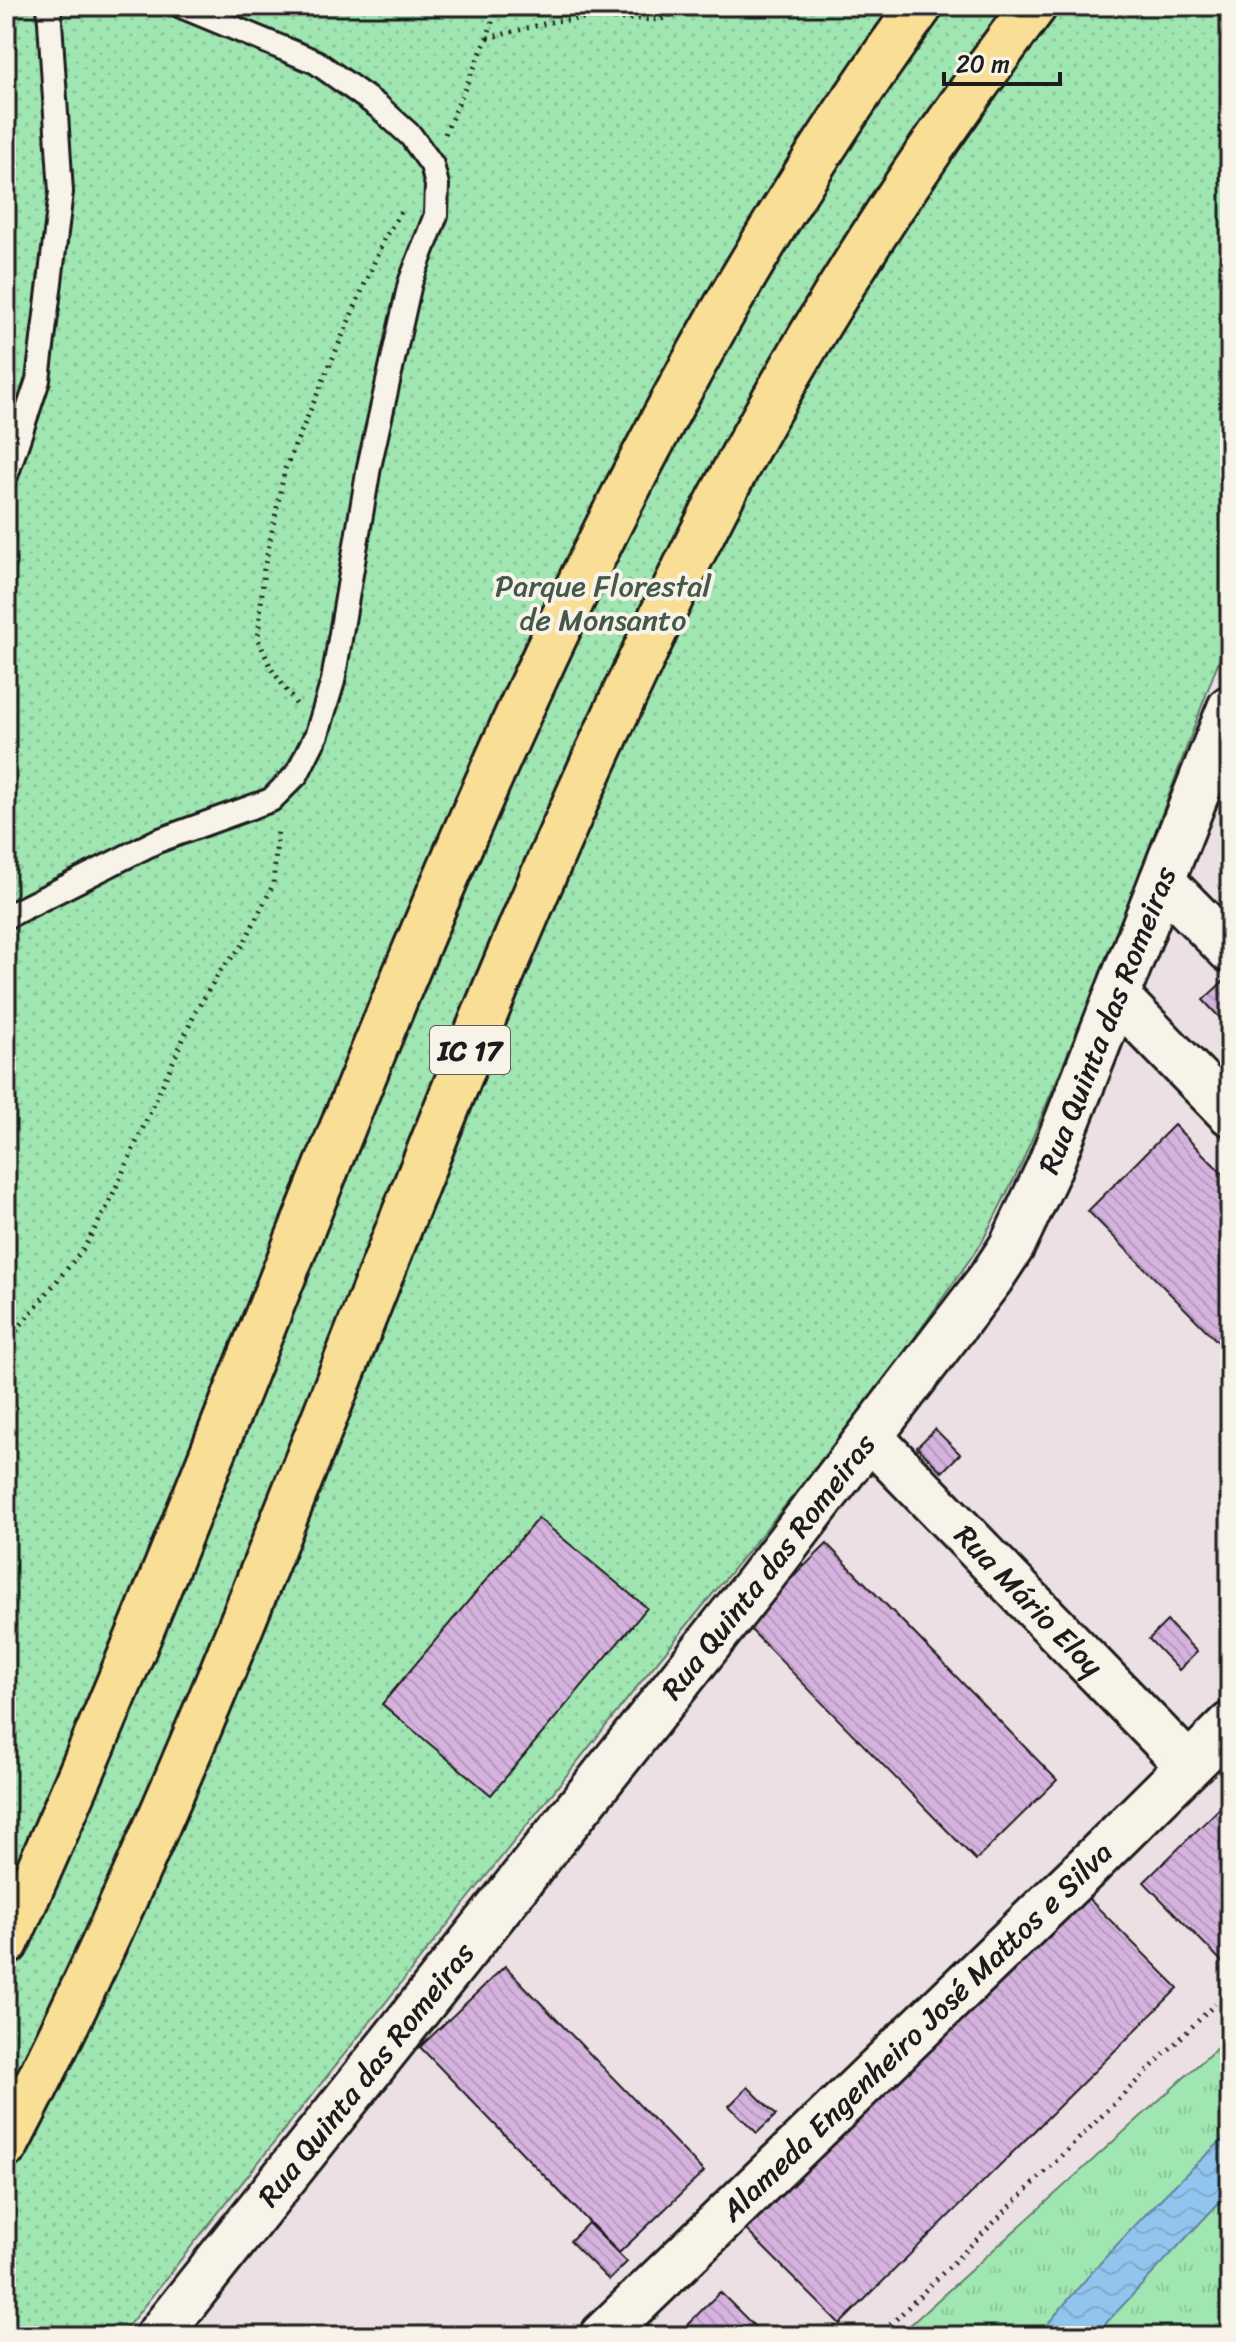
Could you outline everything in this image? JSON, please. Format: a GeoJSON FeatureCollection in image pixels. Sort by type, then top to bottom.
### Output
{"type":"FeatureCollection","features":[{"type":"Feature","properties":{"kind":"highway","name":"IC 17"},"geometry":{"type":"LineString","coordinates":[[6,1943],[138,1642],[319,1184],[423,933],[493,767],[564,614],[718,318],[820,152],[920,6]]}},
{"type":"Feature","properties":{"kind":"highway","name":"IC 17"},"geometry":{"type":"LineString","coordinates":[[6,2145],[67,2023],[168,1801],[518,933],[631,682],[764,416],[926,155],[1034,6]]}},
{"type":"Feature","properties":{"kind":"street","name":"Rua Quinta das Romeiras"},"geometry":{"type":"LineString","coordinates":[[158,2336],[758,1582],[1012,1246],[1049,1168],[1230,708]]}},
{"type":"Feature","properties":{"kind":"street"},"geometry":{"type":"LineString","coordinates":[[1162,881],[1230,950]]}},
{"type":"Feature","properties":{"kind":"street"},"geometry":{"type":"LineString","coordinates":[[1117,997],[1230,1113]]}},
{"type":"Feature","properties":{"kind":"street","name":"Rua Mário Eloy"},"geometry":{"type":"LineString","coordinates":[[870,1437],[1188,1765]]}},
{"type":"Feature","properties":{"kind":"street","name":"Alameda Engenheiro José Mattos e Silva"},"geometry":{"type":"LineString","coordinates":[[602,2336],[1230,1725]]}},
{"type":"Feature","properties":{"kind":"lane"},"geometry":{"type":"LineString","coordinates":[[6,476],[38,380],[61,192],[49,6]]}},
{"type":"Feature","properties":{"kind":"lane"},"geometry":{"type":"LineString","coordinates":[[6,917],[157,841],[271,800],[297,774],[317,734],[333,681],[369,467],[406,298],[436,215],[437,185],[432,165],[411,136],[379,107],[316,62],[181,6]]}},
{"type":"Feature","properties":{"kind":"path"},"geometry":{"type":"LineString","coordinates":[[317,734],[271,668],[258,639],[264,569],[285,469],[385,237],[432,165],[487,38],[497,6]]}},
{"type":"Feature","properties":{"kind":"path"},"geometry":{"type":"LineString","coordinates":[[487,38],[555,21],[593,18],[660,20],[687,6]]}},
{"type":"Feature","properties":{"kind":"path"},"geometry":{"type":"LineString","coordinates":[[6,1343],[84,1248],[107,1207],[196,1011],[221,970],[243,945],[273,885],[279,818],[271,800]]}},
{"type":"Feature","properties":{"kind":"path"},"geometry":{"type":"LineString","coordinates":[[879,2336],[1215,2004]]}},
{"type":"Feature","properties":{"kind":"path"},"geometry":{"type":"LineString","coordinates":[[1214,2336],[1230,2311]]}},
{"type":"Feature","properties":{"kind":"green space","name":"Parque Florestal de Monsanto"},"geometry":{"type":"Polygon","coordinates":[[[6,6],[1230,6],[1230,630],[1112,948],[1021,1165],[982,1242],[916,1336],[815,1469],[648,1673],[120,2336],[6,2336],[6,6]]]}},
{"type":"Feature","properties":{"kind":"green space"},"geometry":{"type":"Polygon","coordinates":[[[1230,2036],[1230,2336],[898,2336],[1230,2036]]]}},
{"type":"Feature","properties":{"kind":"water"},"geometry":{"type":"Polygon","coordinates":[[[1230,2133],[1230,2191],[1094,2336],[1038,2336],[1130,2231],[1230,2133]]]}},
{"type":"Feature","properties":{"kind":"building"},"geometry":{"type":"Polygon","coordinates":[[[1229,976],[1230,1010],[1221,1019],[1203,1000],[1229,976]]]}},
{"type":"Feature","properties":{"kind":"building"},"geometry":{"type":"Polygon","coordinates":[[[1174,1125],[1230,1181],[1230,1354],[1088,1211],[1174,1125]]]}},
{"type":"Feature","properties":{"kind":"building"},"geometry":{"type":"Polygon","coordinates":[[[935,1429],[960,1454],[942,1472],[917,1447],[935,1429]]]}},
{"type":"Feature","properties":{"kind":"building"},"geometry":{"type":"Polygon","coordinates":[[[538,1518],[647,1608],[491,1795],[382,1704],[538,1518]]]}},
{"type":"Feature","properties":{"kind":"building"},"geometry":{"type":"Polygon","coordinates":[[[827,1544],[1057,1780],[976,1860],[745,1624],[827,1544]]]}},
{"type":"Feature","properties":{"kind":"building"},"geometry":{"type":"Polygon","coordinates":[[[1167,1621],[1197,1652],[1179,1670],[1149,1639],[1167,1621]]]}},
{"type":"Feature","properties":{"kind":"building"},"geometry":{"type":"Polygon","coordinates":[[[1230,1798],[1230,1970],[1144,1882],[1230,1798]]]}},
{"type":"Feature","properties":{"kind":"building"},"geometry":{"type":"Polygon","coordinates":[[[1084,1894],[1178,1988],[840,2324],[746,2230],[1084,1894]]]}},
{"type":"Feature","properties":{"kind":"building"},"geometry":{"type":"Polygon","coordinates":[[[505,1966],[704,2172],[619,2253],[420,2047],[505,1966]]]}},
{"type":"Feature","properties":{"kind":"building"},"geometry":{"type":"Polygon","coordinates":[[[748,2087],[776,2115],[757,2133],[729,2106],[748,2087]]]}},
{"type":"Feature","properties":{"kind":"building"},"geometry":{"type":"Polygon","coordinates":[[[588,2223],[627,2262],[609,2280],[570,2241],[588,2223]]]}},
{"type":"Feature","properties":{"kind":"building"},"geometry":{"type":"Polygon","coordinates":[[[720,2292],[764,2336],[676,2336],[720,2292]]]}}]}
